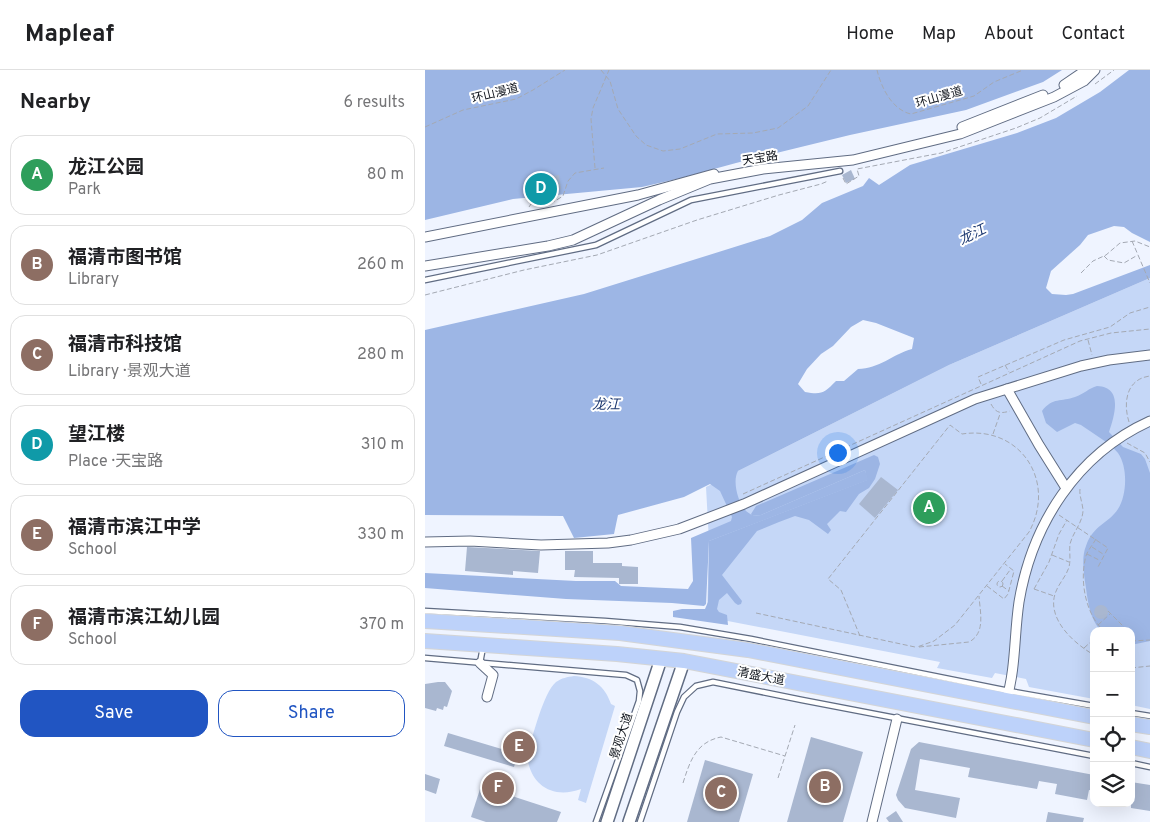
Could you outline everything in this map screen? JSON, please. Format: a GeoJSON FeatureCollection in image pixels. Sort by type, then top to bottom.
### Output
{"type":"FeatureCollection","features":[{"type":"Feature","properties":{"kind":"main road","name":"清盛大道"},"geometry":{"type":"LineString","coordinates":[[425,621],[620,633],[738,649],[1008,696],[1090,716]]}},
{"type":"Feature","properties":{"kind":"main road","name":"清盛大道"},"geometry":{"type":"LineString","coordinates":[[425,641],[684,661],[1090,739]]}},
{"type":"Feature","properties":{"kind":"main road"},"geometry":{"type":"LineString","coordinates":[[1135,725],[1150,727]]}},
{"type":"Feature","properties":{"kind":"main road"},"geometry":{"type":"LineString","coordinates":[[1135,748],[1150,750]]}},
{"type":"Feature","properties":{"kind":"street","name":"天宝路"},"geometry":{"type":"LineString","coordinates":[[425,237],[638,195],[703,176],[764,163],[853,155],[958,128],[1052,92],[1080,76],[1086,70]]}},
{"type":"Feature","properties":{"kind":"street","name":"天宝路"},"geometry":{"type":"LineString","coordinates":[[425,266],[549,246],[573,240],[659,200],[710,180],[763,168],[853,160],[960,134],[1054,97],[1084,80],[1095,70]]}},
{"type":"Feature","properties":{"kind":"street"},"geometry":{"type":"LineString","coordinates":[[425,542],[470,541],[541,545],[608,543],[631,540],[679,529],[744,504],[957,406],[986,395],[1048,375],[1094,363],[1150,355]]}},
{"type":"Feature","properties":{"kind":"street"},"geometry":{"type":"LineString","coordinates":[[1007,389],[1066,488]]}},
{"type":"Feature","properties":{"kind":"street"},"geometry":{"type":"LineString","coordinates":[[1008,696],[1014,662],[1016,628],[1027,567],[1052,511],[1066,488],[1097,454],[1122,440],[1132,430],[1150,421]]}},
{"type":"Feature","properties":{"kind":"street","name":"景观大道"},"geometry":{"type":"LineString","coordinates":[[607,822],[661,659]]}},
{"type":"Feature","properties":{"kind":"street"},"geometry":{"type":"LineString","coordinates":[[629,822],[684,661]]}},
{"type":"Feature","properties":{"kind":"street"},"geometry":{"type":"LineString","coordinates":[[480,663],[493,676],[487,697]]}},
{"type":"Feature","properties":{"kind":"street"},"geometry":{"type":"LineString","coordinates":[[872,822],[897,719]]}},
{"type":"Feature","properties":{"kind":"lane"},"geometry":{"type":"LineString","coordinates":[[425,280],[596,244],[691,200],[840,170]]}},
{"type":"Feature","properties":{"kind":"lane"},"geometry":{"type":"LineString","coordinates":[[425,611],[605,620],[680,627],[751,638],[1008,696],[1090,706]]}},
{"type":"Feature","properties":{"kind":"lane"},"geometry":{"type":"LineString","coordinates":[[480,663],[483,645]]}},
{"type":"Feature","properties":{"kind":"lane"},"geometry":{"type":"LineString","coordinates":[[425,658],[627,674],[637,680],[640,692],[639,701],[596,822]]}},
{"type":"Feature","properties":{"kind":"lane"},"geometry":{"type":"LineString","coordinates":[[640,822],[677,712],[684,697],[696,686],[713,682],[1090,755]]}},
{"type":"Feature","properties":{"kind":"lane"},"geometry":{"type":"LineString","coordinates":[[1135,714],[1150,716]]}},
{"type":"Feature","properties":{"kind":"lane"},"geometry":{"type":"LineString","coordinates":[[1135,764],[1150,767]]}},
{"type":"Feature","properties":{"kind":"path","name":"环山漫道"},"geometry":{"type":"LineString","coordinates":[[425,127],[463,110],[516,99],[565,70]]}},
{"type":"Feature","properties":{"kind":"path"},"geometry":{"type":"LineString","coordinates":[[601,70],[607,76],[617,109],[640,141],[654,149],[671,151],[701,142],[717,134],[753,133],[778,128],[808,106],[831,70]]}},
{"type":"Feature","properties":{"kind":"path"},"geometry":{"type":"LineString","coordinates":[[595,168],[591,119],[593,108],[609,70]]}},
{"type":"Feature","properties":{"kind":"path","name":"环山漫道"},"geometry":{"type":"LineString","coordinates":[[877,70],[888,96],[899,108],[911,114],[974,96],[994,82],[1023,70]]}},
{"type":"Feature","properties":{"kind":"path"},"geometry":{"type":"LineString","coordinates":[[522,218],[531,204],[555,202],[563,196],[567,181],[575,173],[595,168],[604,168]]}},
{"type":"Feature","properties":{"kind":"path"},"geometry":{"type":"LineString","coordinates":[[425,295],[524,270],[597,255],[697,220],[828,181]]}},
{"type":"Feature","properties":{"kind":"path"},"geometry":{"type":"LineString","coordinates":[[1081,273],[1093,261],[1118,244],[1132,241],[1150,247]]}},
{"type":"Feature","properties":{"kind":"path"},"geometry":{"type":"LineString","coordinates":[[1132,241],[1150,283]]}},
{"type":"Feature","properties":{"kind":"path"},"geometry":{"type":"LineString","coordinates":[[1103,256],[1109,260],[1124,263],[1137,256]]}},
{"type":"Feature","properties":{"kind":"path"},"geometry":{"type":"LineString","coordinates":[[982,385],[979,378],[1005,365],[1064,340],[1110,327],[1130,313],[1150,307]]}},
{"type":"Feature","properties":{"kind":"path"},"geometry":{"type":"LineString","coordinates":[[1088,338],[1094,363]]}},
{"type":"Feature","properties":{"kind":"path"},"geometry":{"type":"LineString","coordinates":[[1005,365],[1009,372]]}},
{"type":"Feature","properties":{"kind":"path"},"geometry":{"type":"LineString","coordinates":[[1132,430],[1126,411],[1127,393],[1129,387],[1137,380],[1150,376]]}},
{"type":"Feature","properties":{"kind":"path"},"geometry":{"type":"LineString","coordinates":[[986,395],[992,406],[1000,413]]}},
{"type":"Feature","properties":{"kind":"path"},"geometry":{"type":"LineString","coordinates":[[1000,413],[1018,409]]}},
{"type":"Feature","properties":{"kind":"path"},"geometry":{"type":"LineString","coordinates":[[993,434],[1000,413]]}},
{"type":"Feature","properties":{"kind":"path"},"geometry":{"type":"LineString","coordinates":[[860,636],[841,590],[828,579],[950,425],[962,434],[982,432],[993,434],[1008,441],[1027,458],[1033,468],[1039,490],[1039,502],[1034,523],[1029,532],[955,625],[944,635],[917,647]]}},
{"type":"Feature","properties":{"kind":"path"},"geometry":{"type":"LineString","coordinates":[[1122,440],[1145,453],[1150,462]]}},
{"type":"Feature","properties":{"kind":"path"},"geometry":{"type":"LineString","coordinates":[[1080,485],[1083,510],[1078,528],[1070,544],[1068,569],[1054,597],[1055,610],[1060,623],[1069,635],[1090,653]]}},
{"type":"Feature","properties":{"kind":"path"},"geometry":{"type":"LineString","coordinates":[[1052,511],[1108,548],[1097,567]]}},
{"type":"Feature","properties":{"kind":"path"},"geometry":{"type":"LineString","coordinates":[[1034,589],[1067,520]]}},
{"type":"Feature","properties":{"kind":"path"},"geometry":{"type":"LineString","coordinates":[[1096,539],[1085,559],[1085,594],[1098,625],[1110,614]]}},
{"type":"Feature","properties":{"kind":"path"},"geometry":{"type":"LineString","coordinates":[[1091,546],[1103,555]]}},
{"type":"Feature","properties":{"kind":"path"},"geometry":{"type":"LineString","coordinates":[[1051,554],[1070,562]]}},
{"type":"Feature","properties":{"kind":"path"},"geometry":{"type":"LineString","coordinates":[[1087,554],[1100,561]]}},
{"type":"Feature","properties":{"kind":"path"},"geometry":{"type":"LineString","coordinates":[[987,586],[1004,599],[1009,591],[1014,571],[1004,564]]}},
{"type":"Feature","properties":{"kind":"path"},"geometry":{"type":"LineString","coordinates":[[997,582],[1001,581],[1011,569]]}},
{"type":"Feature","properties":{"kind":"path"},"geometry":{"type":"LineString","coordinates":[[993,578],[998,586]]}},
{"type":"Feature","properties":{"kind":"path"},"geometry":{"type":"LineString","coordinates":[[1001,581],[1004,583],[1002,585],[1009,591]]}},
{"type":"Feature","properties":{"kind":"path"},"geometry":{"type":"LineString","coordinates":[[993,591],[1002,585]]}},
{"type":"Feature","properties":{"kind":"path"},"geometry":{"type":"LineString","coordinates":[[1023,585],[1054,597]]}},
{"type":"Feature","properties":{"kind":"path"},"geometry":{"type":"LineString","coordinates":[[756,613],[917,647],[973,640],[981,628],[979,595]]}},
{"type":"Feature","properties":{"kind":"path"},"geometry":{"type":"LineString","coordinates":[[1108,611],[1124,627]]}},
{"type":"Feature","properties":{"kind":"path"},"geometry":{"type":"LineString","coordinates":[[1135,642],[1150,640]]}},
{"type":"Feature","properties":{"kind":"path"},"geometry":{"type":"LineString","coordinates":[[1084,649],[1090,644]]}},
{"type":"Feature","properties":{"kind":"path"},"geometry":{"type":"LineString","coordinates":[[1135,668],[1150,666]]}},
{"type":"Feature","properties":{"kind":"path"},"geometry":{"type":"LineString","coordinates":[[778,778],[795,725]]}},
{"type":"Feature","properties":{"kind":"path"},"geometry":{"type":"LineString","coordinates":[[683,783],[689,764],[697,750],[704,743],[713,739],[721,737],[785,756]]}},
{"type":"Feature","properties":{"kind":"shaded area"},"geometry":{"type":"Polygon","coordinates":[[[425,70],[1062,70],[1043,82],[966,110],[850,135],[681,178],[642,187],[513,199],[425,220],[425,70]]]}},
{"type":"Feature","properties":{"kind":"shaded area"},"geometry":{"type":"Polygon","coordinates":[[[1150,278],[1150,709],[1135,706],[1135,627],[1090,627],[1090,698],[1029,687],[1026,679],[995,673],[992,678],[937,668],[940,662],[707,617],[709,541],[706,487],[949,365],[1150,278]]]}},
{"type":"Feature","properties":{"kind":"shaded area"},"geometry":{"type":"Polygon","coordinates":[[[874,455],[878,457],[880,464],[875,479],[869,488],[859,494],[846,512],[840,511],[827,524],[831,530],[828,534],[809,520],[795,516],[757,531],[722,575],[742,601],[738,605],[727,593],[719,600],[717,609],[719,612],[727,615],[728,625],[673,617],[673,611],[705,609],[708,602],[709,541],[867,480],[865,470],[761,515],[752,516],[751,514],[756,506],[874,455]]]}},
{"type":"Feature","properties":{"kind":"shaded area"},"geometry":{"type":"Polygon","coordinates":[[[574,676],[587,678],[602,687],[611,704],[615,706],[586,803],[578,800],[581,789],[561,792],[552,791],[544,787],[532,774],[527,754],[543,705],[551,688],[556,682],[574,676]]]}},
{"type":"Feature","properties":{"kind":"water","name":"龙江"},"geometry":{"type":"Polygon","coordinates":[[[1129,70],[1150,70],[1150,242],[1124,227],[1114,226],[1088,235],[1080,245],[1051,271],[1046,288],[1052,294],[1073,294],[1150,265],[1150,278],[949,365],[738,471],[736,486],[738,497],[743,507],[753,516],[761,515],[865,470],[868,480],[709,541],[706,604],[704,606],[566,599],[425,588],[425,573],[576,581],[615,581],[621,586],[688,589],[693,581],[691,538],[731,521],[732,517],[720,491],[710,484],[684,497],[618,515],[614,534],[574,538],[563,516],[425,515],[425,330],[584,294],[770,236],[802,220],[822,203],[863,186],[869,178],[879,185],[910,165],[1017,133],[1056,118],[1100,92],[1129,70]],[[863,320],[851,327],[807,369],[798,384],[805,392],[822,392],[836,381],[844,381],[858,369],[873,367],[912,349],[914,338],[863,320]]]}},
{"type":"Feature","properties":{"kind":"water"},"geometry":{"type":"Polygon","coordinates":[[[1097,386],[1111,391],[1114,396],[1115,410],[1109,432],[1123,447],[1141,454],[1150,473],[1150,641],[1135,644],[1135,627],[1097,626],[1089,605],[1083,567],[1084,551],[1089,539],[1114,514],[1121,503],[1125,489],[1125,473],[1121,459],[1118,453],[1101,438],[1081,425],[1075,423],[1057,432],[1046,423],[1042,411],[1054,402],[1075,397],[1097,386]]]}},
{"type":"Feature","properties":{"kind":"building"},"geometry":{"type":"Polygon","coordinates":[[[851,170],[855,179],[846,183],[842,175],[851,170]]]}},
{"type":"Feature","properties":{"kind":"building"},"geometry":{"type":"Polygon","coordinates":[[[559,175],[561,189],[553,190],[555,200],[534,203],[532,189],[526,190],[524,180],[559,175]]]}},
{"type":"Feature","properties":{"kind":"building"},"geometry":{"type":"Polygon","coordinates":[[[881,477],[898,490],[875,518],[859,504],[881,477]]]}},
{"type":"Feature","properties":{"kind":"building"},"geometry":{"type":"Polygon","coordinates":[[[467,547],[540,551],[538,573],[513,571],[513,575],[465,571],[467,547]]]}},
{"type":"Feature","properties":{"kind":"building"},"geometry":{"type":"Polygon","coordinates":[[[565,551],[593,551],[593,563],[622,563],[622,566],[638,567],[638,584],[619,584],[619,578],[574,577],[575,570],[565,570],[565,551]]]}},
{"type":"Feature","properties":{"kind":"building"},"geometry":{"type":"Polygon","coordinates":[[[1101,605],[1106,607],[1108,612],[1106,617],[1101,619],[1096,617],[1094,612],[1096,607],[1101,605]]]}},
{"type":"Feature","properties":{"kind":"building"},"geometry":{"type":"Polygon","coordinates":[[[445,682],[452,691],[447,707],[444,706],[443,710],[437,708],[436,711],[425,708],[425,684],[445,682]]]}},
{"type":"Feature","properties":{"kind":"building"},"geometry":{"type":"Polygon","coordinates":[[[448,733],[518,754],[514,767],[444,746],[448,733]]]}},
{"type":"Feature","properties":{"kind":"building"},"geometry":{"type":"Polygon","coordinates":[[[811,737],[863,752],[843,822],[787,822],[811,737]]]}},
{"type":"Feature","properties":{"kind":"building"},"geometry":{"type":"Polygon","coordinates":[[[919,742],[1090,774],[1090,790],[1087,800],[1055,794],[1057,784],[1039,781],[1037,789],[968,777],[970,768],[920,759],[915,790],[960,798],[956,818],[905,808],[896,795],[911,749],[919,742]]]}},
{"type":"Feature","properties":{"kind":"building"},"geometry":{"type":"Polygon","coordinates":[[[705,760],[753,774],[739,822],[687,822],[705,760]]]}},
{"type":"Feature","properties":{"kind":"building"},"geometry":{"type":"Polygon","coordinates":[[[425,774],[440,779],[436,794],[425,790],[425,774]]]}},
{"type":"Feature","properties":{"kind":"building"},"geometry":{"type":"Polygon","coordinates":[[[1135,783],[1150,785],[1150,811],[1131,808],[1135,807],[1135,783]]]}},
{"type":"Feature","properties":{"kind":"building"},"geometry":{"type":"Polygon","coordinates":[[[481,786],[561,812],[557,822],[486,822],[471,817],[481,786]]]}},
{"type":"Feature","properties":{"kind":"building"},"geometry":{"type":"Polygon","coordinates":[[[896,811],[903,822],[889,822],[886,818],[896,811]]]}},
{"type":"Feature","properties":{"kind":"building"},"geometry":{"type":"Polygon","coordinates":[[[1048,812],[1084,818],[1083,822],[1046,822],[1048,812]]]}},
{"type":"Feature","properties":{"kind":"place","name":"望江楼"},"geometry":{"type":"Point","coordinates":[541,189]}},
{"type":"Feature","properties":{"kind":"place","name":"龙江公园"},"geometry":{"type":"Point","coordinates":[929,508]}},
{"type":"Feature","properties":{"kind":"place","name":"福清市滨江中学"},"geometry":{"type":"Point","coordinates":[519,747]}},
{"type":"Feature","properties":{"kind":"place","name":"福清市图书馆"},"geometry":{"type":"Point","coordinates":[825,787]}},
{"type":"Feature","properties":{"kind":"place","name":"福清市滨江幼儿园"},"geometry":{"type":"Point","coordinates":[498,788]}},
{"type":"Feature","properties":{"kind":"place","name":"福清市科技馆"},"geometry":{"type":"Point","coordinates":[721,793]}}]}
